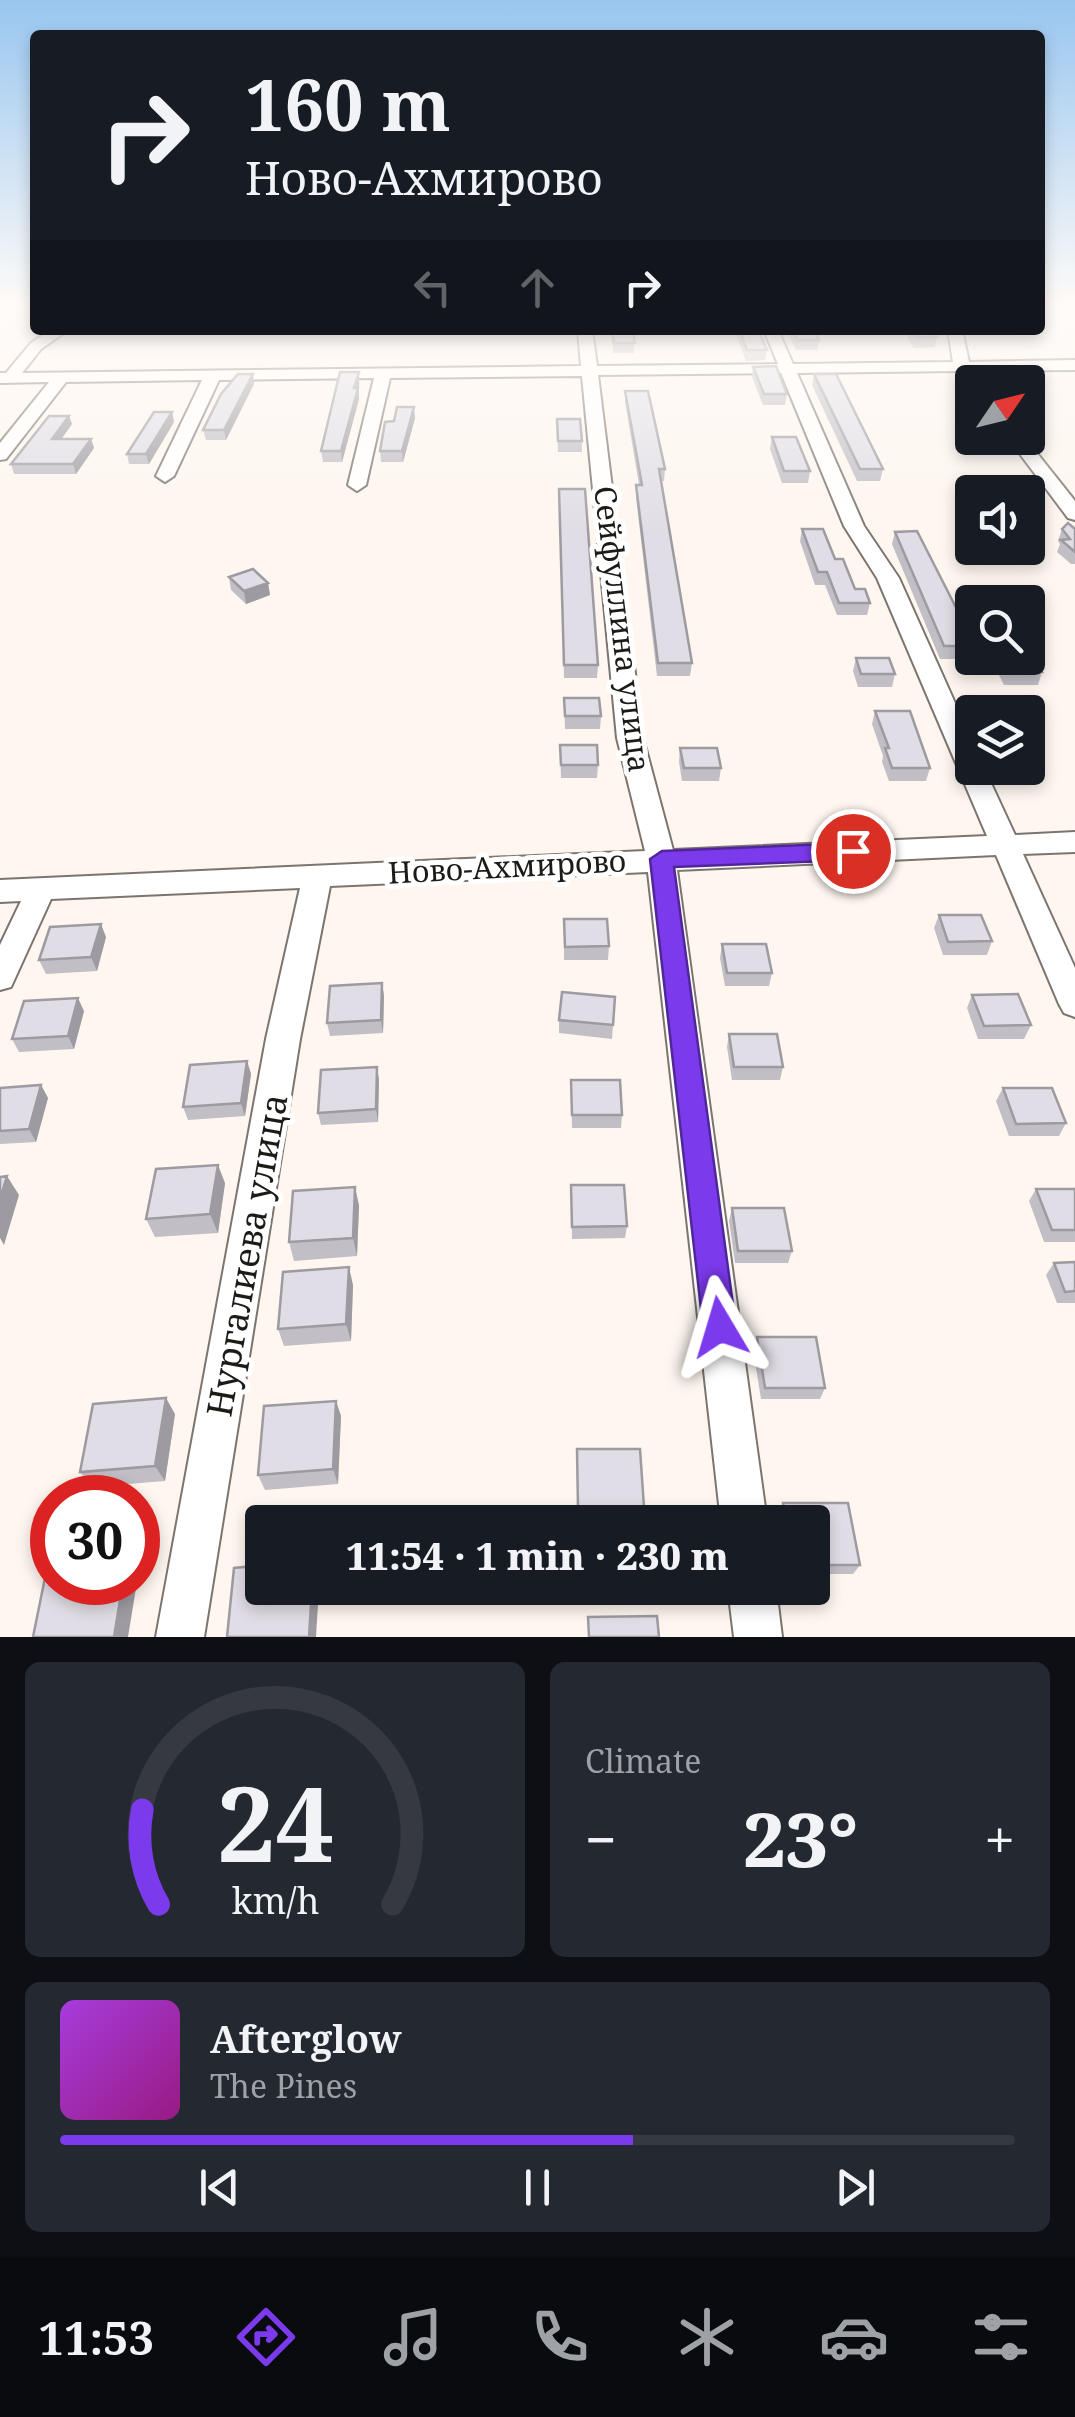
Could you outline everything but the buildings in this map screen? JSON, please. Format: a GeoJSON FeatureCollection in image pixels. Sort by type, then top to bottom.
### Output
{"type":"FeatureCollection","features":[{"type":"Feature","properties":{"kind":"street"},"geometry":{"type":"LineString","coordinates":[[0,455],[59,380]]}},
{"type":"Feature","properties":{"kind":"street"},"geometry":{"type":"LineString","coordinates":[[164,476],[211,380]]}},
{"type":"Feature","properties":{"kind":"street"},"geometry":{"type":"LineString","coordinates":[[357,486],[381,380]]}},
{"type":"Feature","properties":{"kind":"street","name":"Сейфуллина улица"},"geometry":{"type":"LineString","coordinates":[[593,380],[630,738],[662,859],[742,1505]]}},
{"type":"Feature","properties":{"kind":"street"},"geometry":{"type":"LineString","coordinates":[[793,380],[854,526],[888,578],[1075,1004]]}},
{"type":"Feature","properties":{"kind":"street"},"geometry":{"type":"LineString","coordinates":[[1029,455],[1075,514]]}},
{"type":"Feature","properties":{"kind":"street","name":"Ново-Ахмирово"},"geometry":{"type":"LineString","coordinates":[[0,891],[1075,842]]}},
{"type":"Feature","properties":{"kind":"street","name":"Нургалиева улица"},"geometry":{"type":"LineString","coordinates":[[180,1637],[280,1058],[318,874]]}},
{"type":"Feature","properties":{"kind":"street"},"geometry":{"type":"LineString","coordinates":[[0,978],[41,889]]}},
{"type":"Feature","properties":{"kind":"street"},"geometry":{"type":"LineString","coordinates":[[754,1605],[758,1637]]}},
{"type":"Feature","properties":{"kind":"route"},"geometry":{"type":"LineString","coordinates":[[720,1327],[662,859],[853,851]]}}]}
